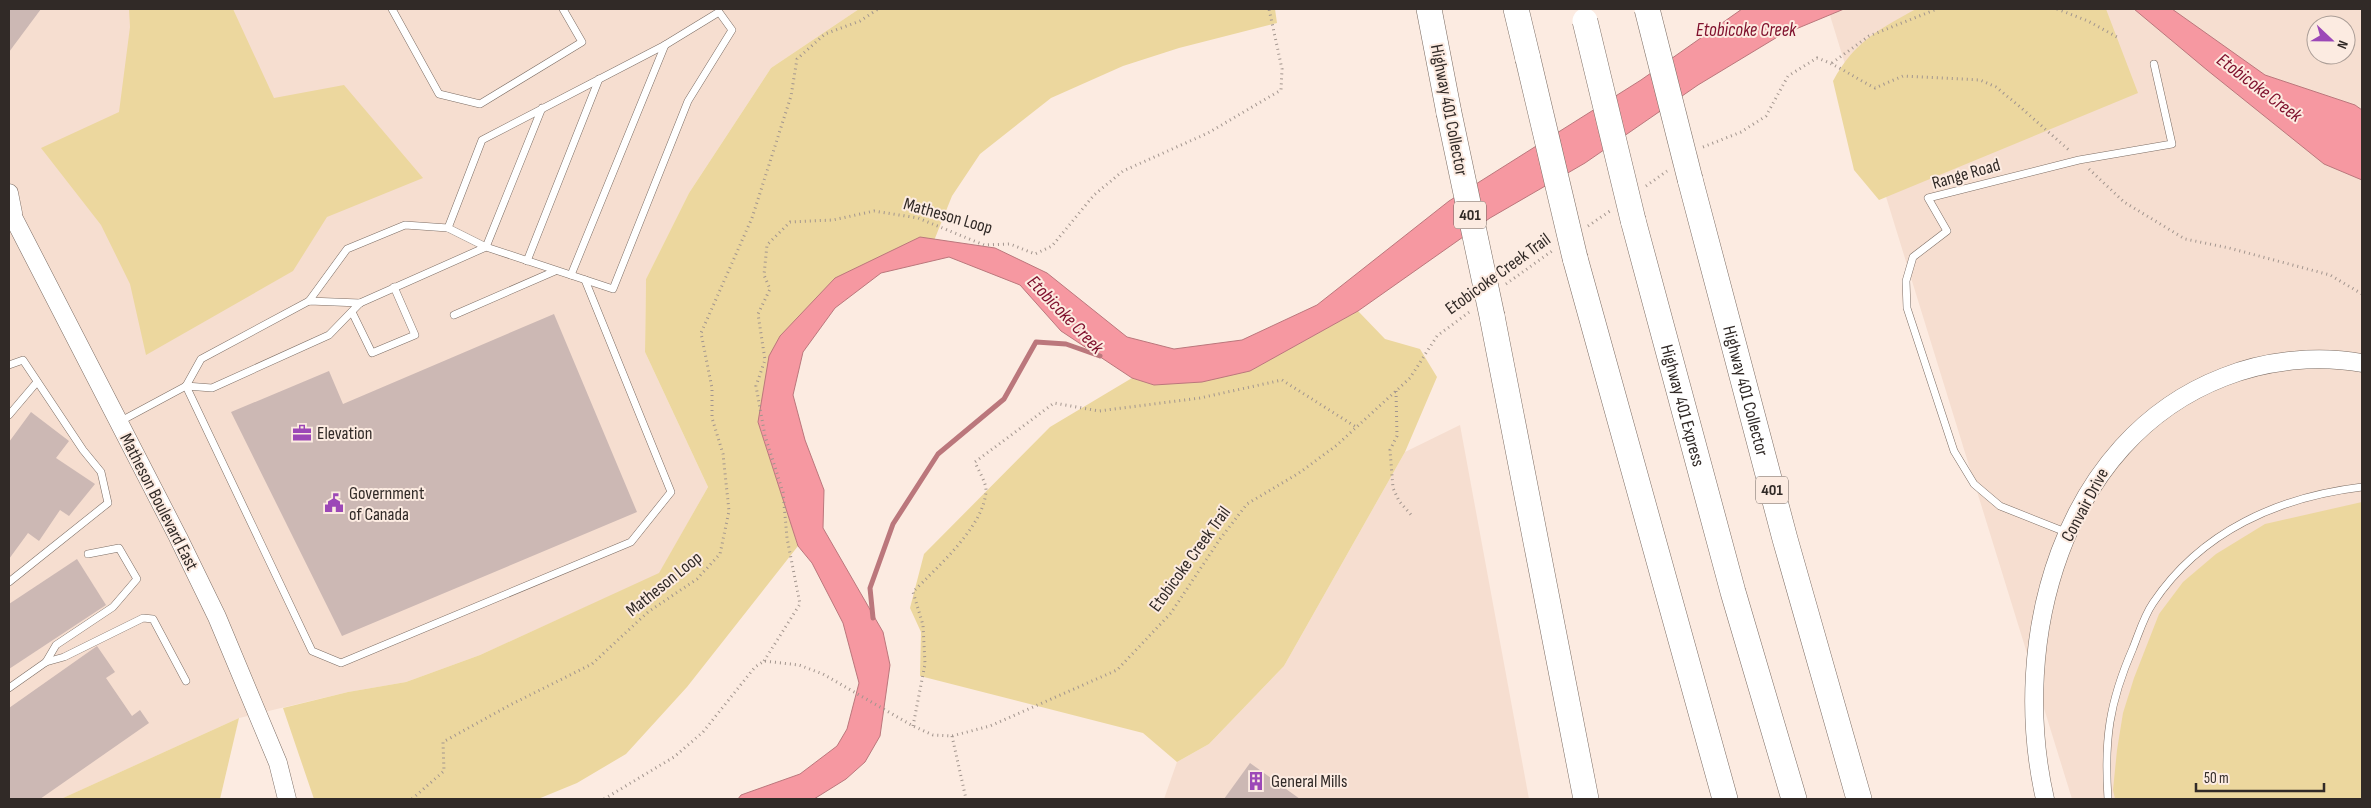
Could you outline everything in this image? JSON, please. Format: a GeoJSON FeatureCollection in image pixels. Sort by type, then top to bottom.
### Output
{"type":"FeatureCollection","features":[{"type":"Feature","properties":{"kind":"highway","name":"Highway 401 Collector"},"geometry":{"type":"LineString","coordinates":[[1428,9],[1484,312],[1586,799]]}},
{"type":"Feature","properties":{"kind":"highway"},"geometry":{"type":"LineString","coordinates":[[1516,9],[1567,252],[1725,799]]}},
{"type":"Feature","properties":{"kind":"highway","name":"Highway 401 Collector"},"geometry":{"type":"LineString","coordinates":[[1647,9],[1680,175],[1859,799]]}},
{"type":"Feature","properties":{"kind":"highway","name":"Highway 401 Express"},"geometry":{"type":"LineString","coordinates":[[1584,15],[1624,214],[1794,799]]}},
{"type":"Feature","properties":{"kind":"street","name":"Matheson Boulevard East"},"geometry":{"type":"LineString","coordinates":[[9,193],[11,211],[217,617],[278,763],[287,799]]}},
{"type":"Feature","properties":{"kind":"street","name":"Convair Drive"},"geometry":{"type":"LineString","coordinates":[[2045,799],[2037,767],[2033,724],[2036,653],[2054,567],[2068,533],[2094,482],[2129,437],[2153,416],[2208,383],[2266,364],[2334,360],[2362,363]]}},
{"type":"Feature","properties":{"kind":"lane"},"geometry":{"type":"LineString","coordinates":[[392,9],[439,94],[480,104],[582,42],[563,9]]}},
{"type":"Feature","properties":{"kind":"lane"},"geometry":{"type":"LineString","coordinates":[[186,386],[201,359],[309,301],[347,249],[406,225],[448,228],[486,247],[613,289],[688,102],[732,30],[719,12],[665,45],[482,140],[448,228]]}},
{"type":"Feature","properties":{"kind":"lane"},"geometry":{"type":"LineString","coordinates":[[570,274],[665,45]]}},
{"type":"Feature","properties":{"kind":"lane","name":"Range Road"},"geometry":{"type":"LineString","coordinates":[[2068,533],[2000,506],[1974,484],[1954,452],[1907,308],[1906,282],[1913,257],[1946,231],[1928,198],[2079,160],[2172,144],[2154,64]]}},
{"type":"Feature","properties":{"kind":"lane"},"geometry":{"type":"LineString","coordinates":[[527,262],[600,78]]}},
{"type":"Feature","properties":{"kind":"lane"},"geometry":{"type":"LineString","coordinates":[[118,422],[186,386],[212,388],[329,336],[360,304],[486,247],[542,108]]}},
{"type":"Feature","properties":{"kind":"lane"},"geometry":{"type":"LineString","coordinates":[[454,316],[555,271]]}},
{"type":"Feature","properties":{"kind":"lane"},"geometry":{"type":"LineString","coordinates":[[186,386],[312,651],[341,663],[632,542],[671,492],[585,280]]}},
{"type":"Feature","properties":{"kind":"lane"},"geometry":{"type":"LineString","coordinates":[[352,312],[372,354],[415,335],[394,287]]}},
{"type":"Feature","properties":{"kind":"lane"},"geometry":{"type":"LineString","coordinates":[[309,301],[360,304]]}},
{"type":"Feature","properties":{"kind":"lane"},"geometry":{"type":"LineString","coordinates":[[9,365],[22,360],[83,450],[101,472],[108,503],[9,582]]}},
{"type":"Feature","properties":{"kind":"lane"},"geometry":{"type":"LineString","coordinates":[[9,415],[37,382]]}},
{"type":"Feature","properties":{"kind":"lane"},"geometry":{"type":"LineString","coordinates":[[2108,799],[2106,762],[2109,719],[2119,680],[2152,603],[2184,566],[2221,535],[2253,516],[2288,501],[2327,491],[2362,487]]}},
{"type":"Feature","properties":{"kind":"lane"},"geometry":{"type":"LineString","coordinates":[[46,662],[56,645],[113,608],[137,579],[119,548],[88,554]]}},
{"type":"Feature","properties":{"kind":"lane"},"geometry":{"type":"LineString","coordinates":[[9,688],[46,662],[64,657],[143,618],[153,619],[186,681]]}},
{"type":"Feature","properties":{"kind":"path","name":"Matheson Loop"},"geometry":{"type":"LineString","coordinates":[[412,799],[444,771],[443,742],[510,705],[592,664],[648,612],[697,579],[720,554],[729,511],[723,454],[712,418],[712,388],[700,333],[752,218],[791,96],[797,59],[825,34],[860,21],[878,9]]}},
{"type":"Feature","properties":{"kind":"path","name":"Matheson Loop"},"geometry":{"type":"LineString","coordinates":[[764,661],[800,604],[787,538],[783,492],[765,436],[756,386],[765,360],[758,314],[770,289],[764,275],[767,245],[790,222],[833,220],[874,211],[918,218],[984,245],[1010,244],[1035,254],[1052,246],[1075,221],[1094,195],[1123,171],[1169,153],[1208,133],[1281,90],[1282,69],[1269,9]]}},
{"type":"Feature","properties":{"kind":"path"},"geometry":{"type":"LineString","coordinates":[[1832,63],[1869,36],[1937,9]]}},
{"type":"Feature","properties":{"kind":"path"},"geometry":{"type":"LineString","coordinates":[[2057,9],[2088,21],[2117,37]]}},
{"type":"Feature","properties":{"kind":"path"},"geometry":{"type":"LineString","coordinates":[[1701,148],[1709,143],[1741,132],[1766,116]]}},
{"type":"Feature","properties":{"kind":"path"},"geometry":{"type":"LineString","coordinates":[[1638,192],[1680,175]]}},
{"type":"Feature","properties":{"kind":"path"},"geometry":{"type":"LineString","coordinates":[[1582,230],[1624,214]]}},
{"type":"Feature","properties":{"kind":"path","name":"Etobicoke Creek Trail"},"geometry":{"type":"LineString","coordinates":[[1505,285],[1567,252]]}},
{"type":"Feature","properties":{"kind":"path","name":"Etobicoke Creek Trail"},"geometry":{"type":"LineString","coordinates":[[764,661],[799,665],[823,674],[913,726],[933,735],[952,736],[990,726],[1117,670],[1171,613],[1220,539],[1247,504],[1299,473],[1337,445],[1410,378],[1437,336],[1484,312]]}},
{"type":"Feature","properties":{"kind":"path"},"geometry":{"type":"LineString","coordinates":[[913,726],[925,664],[923,625],[913,592],[957,546],[980,513],[986,490],[975,462],[1054,403],[1099,411],[1200,398],[1282,380],[1356,427]]}},
{"type":"Feature","properties":{"kind":"path"},"geometry":{"type":"LineString","coordinates":[[1396,391],[1397,436],[1390,450],[1393,488],[1399,501],[1413,517]]}},
{"type":"Feature","properties":{"kind":"path"},"geometry":{"type":"LineString","coordinates":[[604,799],[642,778],[703,732],[755,667],[764,661]]}},
{"type":"Feature","properties":{"kind":"path"},"geometry":{"type":"LineString","coordinates":[[952,736],[966,799]]}},
{"type":"Feature","properties":{"kind":"shaded area"},"geometry":{"type":"Polygon","coordinates":[[[9,9],[859,9],[771,68],[689,193],[646,279],[645,352],[708,487],[659,574],[480,655],[406,682],[348,692],[239,718],[61,799],[9,799],[9,9]]]}},
{"type":"Feature","properties":{"kind":"shaded area"},"geometry":{"type":"Polygon","coordinates":[[[129,9],[233,9],[274,98],[344,85],[423,178],[327,217],[293,271],[146,355],[130,284],[101,225],[41,148],[119,112],[130,27],[129,9]]]}},
{"type":"Feature","properties":{"kind":"shaded area"},"geometry":{"type":"Polygon","coordinates":[[[859,9],[1275,9],[1277,23],[1179,48],[1123,66],[1051,98],[980,154],[952,196],[929,253],[835,278],[758,422],[798,546],[687,687],[626,754],[577,783],[538,799],[314,799],[283,708],[348,692],[406,682],[480,655],[659,573],[708,487],[645,352],[646,279],[689,193],[771,68],[859,9]]]}},
{"type":"Feature","properties":{"kind":"shaded area"},"geometry":{"type":"Polygon","coordinates":[[[1828,9],[2362,9],[2362,799],[2072,799],[1828,9]]]}},
{"type":"Feature","properties":{"kind":"shaded area"},"geometry":{"type":"Polygon","coordinates":[[[1916,9],[2106,9],[2138,93],[1879,200],[1854,170],[1833,81],[1841,67],[1868,38],[1916,9]]]}},
{"type":"Feature","properties":{"kind":"shaded area"},"geometry":{"type":"Polygon","coordinates":[[[1358,311],[1385,339],[1420,349],[1437,377],[1405,452],[1284,666],[1209,744],[1177,762],[1143,733],[920,676],[921,632],[910,608],[924,554],[1050,427],[1132,378],[1154,385],[1250,371],[1358,311]]]}},
{"type":"Feature","properties":{"kind":"shaded area"},"geometry":{"type":"Polygon","coordinates":[[[1460,425],[1529,799],[1164,799],[1177,762],[1209,744],[1284,666],[1405,452],[1460,425]]]}},
{"type":"Feature","properties":{"kind":"shaded area"},"geometry":{"type":"Polygon","coordinates":[[[2362,502],[2362,799],[2115,799],[2113,790],[2123,713],[2134,678],[2159,614],[2183,582],[2216,554],[2265,524],[2362,502]]]}},
{"type":"Feature","properties":{"kind":"shaded area"},"geometry":{"type":"Polygon","coordinates":[[[239,718],[220,799],[61,799],[63,798],[239,718]]]}},
{"type":"Feature","properties":{"kind":"water","name":"Etobicoke Creek"},"geometry":{"type":"Polygon","coordinates":[[[1742,9],[1844,9],[1779,36],[1698,85],[1585,163],[1490,218],[1358,311],[1250,371],[1202,382],[1154,385],[1132,378],[1061,331],[1020,285],[949,257],[881,273],[835,308],[803,352],[793,395],[805,440],[824,490],[823,528],[883,632],[890,665],[880,736],[865,762],[846,779],[814,799],[738,799],[741,795],[800,774],[837,746],[847,729],[859,683],[843,623],[812,563],[798,546],[758,422],[769,356],[780,336],[835,278],[920,237],[995,248],[1047,273],[1127,337],[1174,349],[1242,340],[1317,305],[1449,201],[1641,80],[1742,9]]]}},
{"type":"Feature","properties":{"kind":"water","name":"Etobicoke Creek"},"geometry":{"type":"Polygon","coordinates":[[[2134,9],[2172,9],[2265,75],[2355,105],[2362,110],[2362,180],[2324,164],[2134,9]]]}},
{"type":"Feature","properties":{"kind":"building"},"geometry":{"type":"Polygon","coordinates":[[[9,9],[41,9],[9,52],[9,9]]]}},
{"type":"Feature","properties":{"kind":"building"},"geometry":{"type":"Polygon","coordinates":[[[554,314],[637,512],[342,636],[231,412],[329,371],[343,404],[554,314]]]}},
{"type":"Feature","properties":{"kind":"building"},"geometry":{"type":"Polygon","coordinates":[[[31,412],[69,441],[56,458],[95,484],[69,516],[60,510],[39,541],[28,533],[9,559],[9,442],[31,412]]]}},
{"type":"Feature","properties":{"kind":"building"},"geometry":{"type":"Polygon","coordinates":[[[77,559],[106,605],[9,669],[9,604],[77,559]]]}},
{"type":"Feature","properties":{"kind":"building"},"geometry":{"type":"Polygon","coordinates":[[[97,646],[115,672],[106,678],[132,716],[140,710],[149,723],[40,799],[9,799],[9,708],[97,646]]]}},
{"type":"Feature","properties":{"kind":"building","name":"General Mills"},"geometry":{"type":"Polygon","coordinates":[[[1250,763],[1300,799],[1224,799],[1250,763]]]}},
{"type":"Feature","properties":{"kind":"waterway"},"geometry":{"type":"LineString","coordinates":[[873,618],[870,588],[893,524],[938,454],[1004,399],[1036,342],[1066,344],[1100,356]]}},
{"type":"Feature","properties":{"kind":"place","name":"Elevation"},"geometry":{"type":"Point","coordinates":[302,433]}},
{"type":"Feature","properties":{"kind":"place","name":"Government of Canada"},"geometry":{"type":"Point","coordinates":[334,503]}},
{"type":"Feature","properties":{"kind":"place","name":"General Mills"},"geometry":{"type":"Point","coordinates":[1256,781]}}]}
